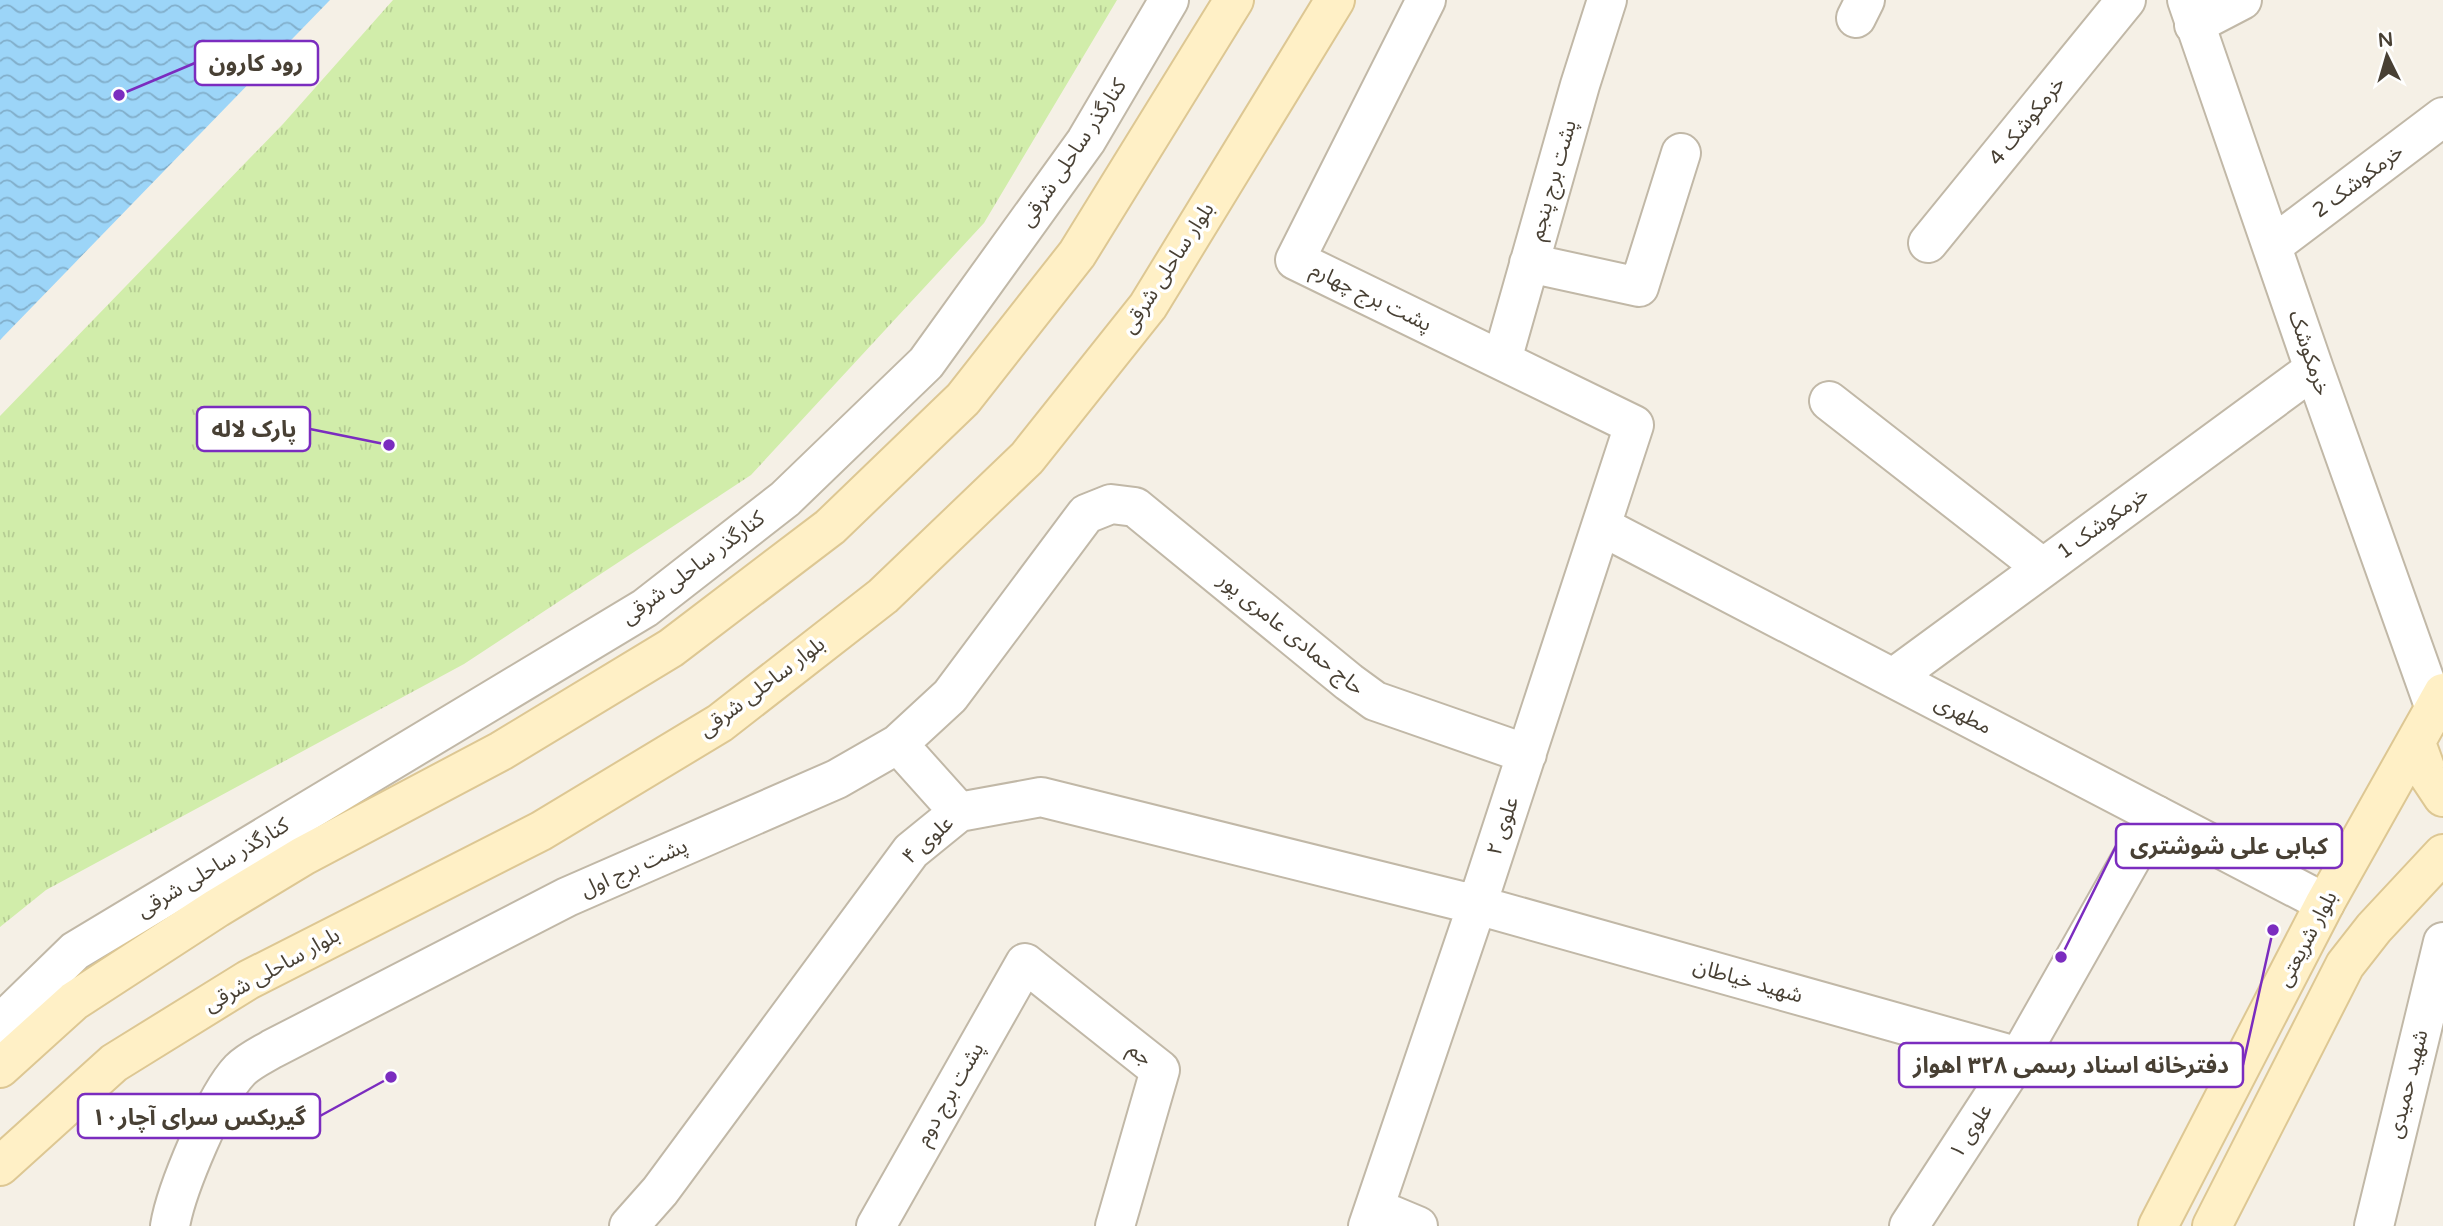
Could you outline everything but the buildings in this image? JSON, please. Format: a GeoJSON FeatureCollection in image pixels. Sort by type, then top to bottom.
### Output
{"type":"FeatureCollection","features":[{"type":"Feature","properties":{"kind":"main road"},"geometry":{"type":"LineString","coordinates":[[0,1068],[74,1001],[217,908],[290,843],[501,751],[671,648],[830,527],[964,399],[1077,254],[1234,0]]}},
{"type":"Feature","properties":{"kind":"main road","name":"بلوار ساحلی شرقی"},"geometry":{"type":"LineString","coordinates":[[0,1166],[114,1063],[248,980],[541,831],[720,723],[883,596],[1027,458],[1148,306],[1335,0]]}},
{"type":"Feature","properties":{"kind":"main road","name":"بلوار شریعتی"},"geometry":{"type":"LineString","coordinates":[[2158,1226],[2325,903],[2438,700]]}},
{"type":"Feature","properties":{"kind":"main road"},"geometry":{"type":"LineString","coordinates":[[2416,743],[2427,773],[2443,797]]}},
{"type":"Feature","properties":{"kind":"main road"},"geometry":{"type":"LineString","coordinates":[[2212,1226],[2345,965],[2374,928],[2443,854]]}},
{"type":"Feature","properties":{"kind":"street","name":"کنارگذر ساحلی شرقی"},"geometry":{"type":"LineString","coordinates":[[0,1024],[75,951],[290,843],[645,608],[785,499],[926,363],[1086,141],[1170,0]]}},
{"type":"Feature","properties":{"kind":"street","name":"پشت برج چهارم"},"geometry":{"type":"LineString","coordinates":[[1426,0],[1295,260],[1634,425]]}},
{"type":"Feature","properties":{"kind":"street","name":"پشت برج پنجم"},"geometry":{"type":"LineString","coordinates":[[1502,360],[1580,85],[1608,0]]}},
{"type":"Feature","properties":{"kind":"street","name":"خرمکوشک 4"},"geometry":{"type":"LineString","coordinates":[[1928,243],[2126,0]]}},
{"type":"Feature","properties":{"kind":"street"},"geometry":{"type":"LineString","coordinates":[[2191,12],[2242,0]]}},
{"type":"Feature","properties":{"kind":"street","name":"خرمکوشک"},"geometry":{"type":"LineString","coordinates":[[2191,12],[2314,369],[2438,700]]}},
{"type":"Feature","properties":{"kind":"street","name":"خرمکوشک 2"},"geometry":{"type":"LineString","coordinates":[[2272,246],[2443,117]]}},
{"type":"Feature","properties":{"kind":"street"},"geometry":{"type":"LineString","coordinates":[[1529,263],[1639,287],[1681,153]]}},
{"type":"Feature","properties":{"kind":"street","name":"خرمکوشک 1"},"geometry":{"type":"LineString","coordinates":[[1893,678],[2314,369]]}},
{"type":"Feature","properties":{"kind":"street"},"geometry":{"type":"LineString","coordinates":[[1829,401],[2043,568]]}},
{"type":"Feature","properties":{"kind":"street","name":"علوی ۲"},"geometry":{"type":"LineString","coordinates":[[1372,1217],[1634,425]]}},
{"type":"Feature","properties":{"kind":"street","name":"پشت برج اول"},"geometry":{"type":"LineString","coordinates":[[170,1226],[173,1205],[220,1098],[241,1069],[272,1049],[567,897],[837,779],[898,744],[950,696],[1086,514],[1111,504]]}},
{"type":"Feature","properties":{"kind":"street","name":"حاج حمادی عامری پور"},"geometry":{"type":"LineString","coordinates":[[1111,504],[1135,507],[1375,701],[1527,754]]}},
{"type":"Feature","properties":{"kind":"street","name":"مطهری"},"geometry":{"type":"LineString","coordinates":[[1601,526],[2325,903]]}},
{"type":"Feature","properties":{"kind":"street"},"geometry":{"type":"LineString","coordinates":[[898,744],[959,813]]}},
{"type":"Feature","properties":{"kind":"street","name":"علوی ۴"},"geometry":{"type":"LineString","coordinates":[[629,1226],[660,1191],[911,851],[959,813],[1041,797],[1477,905]]}},
{"type":"Feature","properties":{"kind":"street","name":"علوی ۱"},"geometry":{"type":"LineString","coordinates":[[1909,1226],[2019,1058],[2156,815]]}},
{"type":"Feature","properties":{"kind":"street","name":"شهید خیاطان"},"geometry":{"type":"LineString","coordinates":[[1477,905],[2019,1058]]}},
{"type":"Feature","properties":{"kind":"street","name":"شهید حمیدی"},"geometry":{"type":"LineString","coordinates":[[2374,1226],[2443,942]]}},
{"type":"Feature","properties":{"kind":"street","name":"پشت برج دوم"},"geometry":{"type":"LineString","coordinates":[[876,1226],[1025,963]]}},
{"type":"Feature","properties":{"kind":"street","name":"جم"},"geometry":{"type":"LineString","coordinates":[[1025,963],[1160,1070],[1115,1226]]}},
{"type":"Feature","properties":{"kind":"street"},"geometry":{"type":"LineString","coordinates":[[1372,1217],[1418,1226]]}},
{"type":"Feature","properties":{"kind":"green space"},"geometry":{"type":"Polygon","coordinates":[[[393,0],[1117,0],[984,223],[751,475],[464,664],[46,890],[0,927],[0,416],[283,124],[393,0]]]}},
{"type":"Feature","properties":{"kind":"water"},"geometry":{"type":"Polygon","coordinates":[[[0,0],[330,0],[0,340],[0,0]]]}},
{"type":"Feature","properties":{"kind":"place","name":"رود کارون"},"geometry":{"type":"Point","coordinates":[119,95]}},
{"type":"Feature","properties":{"kind":"place","name":"پارک لاله"},"geometry":{"type":"Point","coordinates":[389,445]}},
{"type":"Feature","properties":{"kind":"place","name":"دفترخانه اسناد رسمی ۳۲۸ اهواز"},"geometry":{"type":"Point","coordinates":[2273,930]}},
{"type":"Feature","properties":{"kind":"place","name":"کبابی علی شوشتری"},"geometry":{"type":"Point","coordinates":[2061,957]}},
{"type":"Feature","properties":{"kind":"place","name":"گیربکس سرای آچار۱۰"},"geometry":{"type":"Point","coordinates":[391,1077]}}]}
